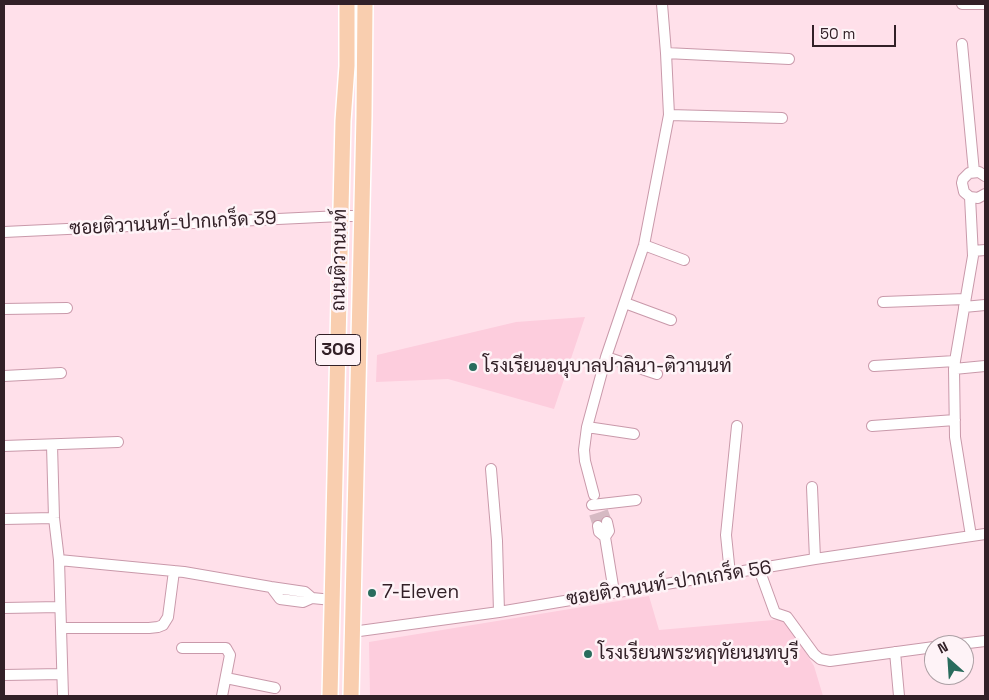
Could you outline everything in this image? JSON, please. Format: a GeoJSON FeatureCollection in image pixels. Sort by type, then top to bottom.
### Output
{"type":"FeatureCollection","features":[{"type":"Feature","properties":{"kind":"main road","name":"ถนนติวานนท์"},"geometry":{"type":"LineString","coordinates":[[330,696],[344,121],[347,66],[347,4]]}},
{"type":"Feature","properties":{"kind":"main road","name":"ถนนติวานนท์"},"geometry":{"type":"LineString","coordinates":[[351,696],[365,4]]}},
{"type":"Feature","properties":{"kind":"street"},"geometry":{"type":"LineString","coordinates":[[614,592],[605,537],[609,531],[598,511],[584,450],[587,427],[606,357],[644,245],[669,114],[662,4]]}},
{"type":"Feature","properties":{"kind":"street"},"geometry":{"type":"LineString","coordinates":[[962,4],[985,4]]}},
{"type":"Feature","properties":{"kind":"street"},"geometry":{"type":"LineString","coordinates":[[962,44],[974,172]]}},
{"type":"Feature","properties":{"kind":"street"},"geometry":{"type":"LineString","coordinates":[[666,53],[789,59]]}},
{"type":"Feature","properties":{"kind":"street"},"geometry":{"type":"LineString","coordinates":[[669,114],[782,118]]}},
{"type":"Feature","properties":{"kind":"street"},"geometry":{"type":"LineString","coordinates":[[985,176],[979,172],[969,173],[962,184],[964,192],[970,197],[978,198],[985,194]]}},
{"type":"Feature","properties":{"kind":"street"},"geometry":{"type":"LineString","coordinates":[[970,197],[973,256],[955,365],[955,437],[971,536]]}},
{"type":"Feature","properties":{"kind":"street","name":"ซอยติวานนท์-ปากเกร็ด 39"},"geometry":{"type":"LineString","coordinates":[[4,232],[362,216]]}},
{"type":"Feature","properties":{"kind":"street"},"geometry":{"type":"LineString","coordinates":[[644,245],[684,260]]}},
{"type":"Feature","properties":{"kind":"street"},"geometry":{"type":"LineString","coordinates":[[973,251],[985,250]]}},
{"type":"Feature","properties":{"kind":"street"},"geometry":{"type":"LineString","coordinates":[[883,302],[985,305]]}},
{"type":"Feature","properties":{"kind":"street"},"geometry":{"type":"LineString","coordinates":[[625,303],[671,320]]}},
{"type":"Feature","properties":{"kind":"street"},"geometry":{"type":"LineString","coordinates":[[4,310],[68,308]]}},
{"type":"Feature","properties":{"kind":"street"},"geometry":{"type":"LineString","coordinates":[[606,357],[658,374]]}},
{"type":"Feature","properties":{"kind":"street"},"geometry":{"type":"LineString","coordinates":[[874,366],[985,366]]}},
{"type":"Feature","properties":{"kind":"street"},"geometry":{"type":"LineString","coordinates":[[4,376],[61,373]]}},
{"type":"Feature","properties":{"kind":"street"},"geometry":{"type":"LineString","coordinates":[[872,426],[955,420]]}},
{"type":"Feature","properties":{"kind":"street"},"geometry":{"type":"LineString","coordinates":[[730,574],[726,535],[737,426]]}},
{"type":"Feature","properties":{"kind":"street"},"geometry":{"type":"LineString","coordinates":[[587,427],[634,434]]}},
{"type":"Feature","properties":{"kind":"street"},"geometry":{"type":"LineString","coordinates":[[4,446],[118,442]]}},
{"type":"Feature","properties":{"kind":"street"},"geometry":{"type":"LineString","coordinates":[[52,445],[54,518],[59,560],[63,696]]}},
{"type":"Feature","properties":{"kind":"street"},"geometry":{"type":"LineString","coordinates":[[491,469],[497,540],[499,612]]}},
{"type":"Feature","properties":{"kind":"street"},"geometry":{"type":"LineString","coordinates":[[812,487],[815,560]]}},
{"type":"Feature","properties":{"kind":"street"},"geometry":{"type":"LineString","coordinates":[[598,511],[636,500]]}},
{"type":"Feature","properties":{"kind":"street"},"geometry":{"type":"LineString","coordinates":[[4,518],[54,518]]}},
{"type":"Feature","properties":{"kind":"street","name":"ซอยติวานนท์-ปากเกร็ด 56"},"geometry":{"type":"LineString","coordinates":[[352,632],[499,612],[614,592],[985,534]]}},
{"type":"Feature","properties":{"kind":"street"},"geometry":{"type":"LineString","coordinates":[[59,560],[174,571],[305,592],[312,598],[332,600]]}},
{"type":"Feature","properties":{"kind":"street"},"geometry":{"type":"LineString","coordinates":[[760,569],[775,613],[787,617],[814,654],[820,658],[830,661],[924,648]]}},
{"type":"Feature","properties":{"kind":"street"},"geometry":{"type":"LineString","coordinates":[[61,628],[149,628],[163,625],[168,617],[174,571]]}},
{"type":"Feature","properties":{"kind":"street"},"geometry":{"type":"LineString","coordinates":[[4,608],[60,607]]}},
{"type":"Feature","properties":{"kind":"street"},"geometry":{"type":"LineString","coordinates":[[182,648],[226,648],[230,655],[222,696]]}},
{"type":"Feature","properties":{"kind":"street"},"geometry":{"type":"LineString","coordinates":[[895,652],[899,696]]}},
{"type":"Feature","properties":{"kind":"street"},"geometry":{"type":"LineString","coordinates":[[4,676],[62,674]]}},
{"type":"Feature","properties":{"kind":"street"},"geometry":{"type":"LineString","coordinates":[[226,678],[274,688]]}},
{"type":"Feature","properties":{"kind":"shaded area","name":"โรงเรียนอนุบาลปาลินา-ติวานนท์"},"geometry":{"type":"Polygon","coordinates":[[[585,317],[554,409],[448,379],[376,382],[377,355],[516,322],[585,317]]]}},
{"type":"Feature","properties":{"kind":"shaded area","name":"โรงเรียนพระหฤทัยนนทบุรี"},"geometry":{"type":"Polygon","coordinates":[[[649,596],[659,630],[785,619],[814,666],[823,696],[370,696],[369,642],[649,596]]]}},
{"type":"Feature","properties":{"kind":"tunnel"},"geometry":{"type":"LineString","coordinates":[[603,511],[607,522]]}},
{"type":"Feature","properties":{"kind":"tunnel"},"geometry":{"type":"LineString","coordinates":[[594,514],[598,526]]}},
{"type":"Feature","properties":{"kind":"place","name":"โรงเรียนอนุบาลปาลินา-ติวานนท์"},"geometry":{"type":"Point","coordinates":[473,367]}},
{"type":"Feature","properties":{"kind":"place","name":"7-Eleven"},"geometry":{"type":"Point","coordinates":[372,593]}},
{"type":"Feature","properties":{"kind":"place","name":"โรงเรียนพระหฤทัยนนทบุรี"},"geometry":{"type":"Point","coordinates":[588,654]}}]}
